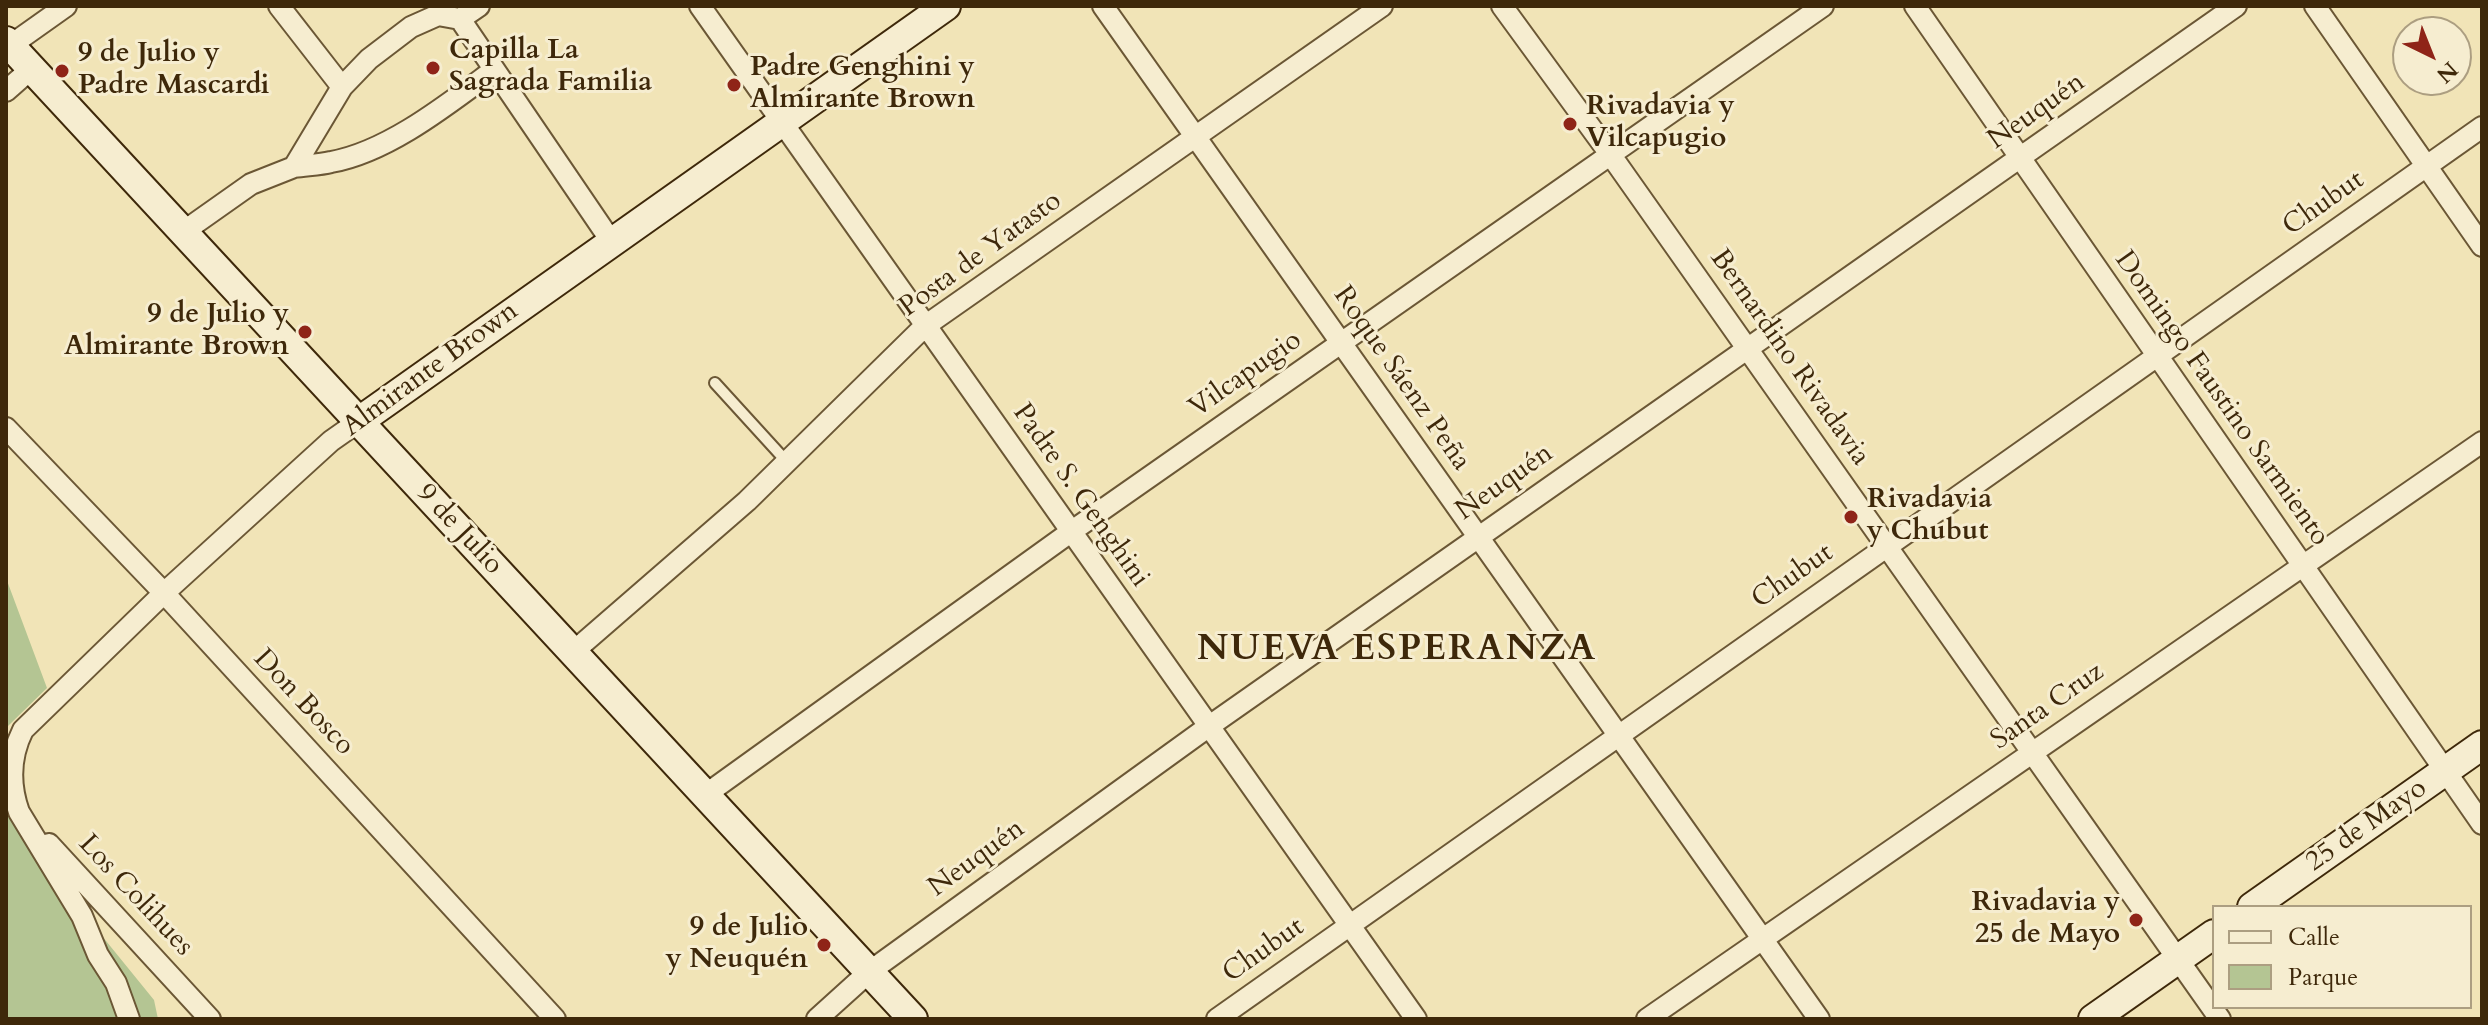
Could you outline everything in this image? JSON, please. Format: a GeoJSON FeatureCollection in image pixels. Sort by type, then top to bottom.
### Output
{"type":"FeatureCollection","features":[{"type":"Feature","properties":{"kind":"street"},"geometry":{"type":"LineString","coordinates":[[8,43],[66,6]]}},
{"type":"Feature","properties":{"kind":"street"},"geometry":{"type":"LineString","coordinates":[[279,6],[342,87]]}},
{"type":"Feature","properties":{"kind":"street"},"geometry":{"type":"LineString","coordinates":[[294,167],[342,87],[369,59],[411,27],[438,15],[460,19],[479,6]]}},
{"type":"Feature","properties":{"kind":"street","name":"Padre S. Genghini"},"geometry":{"type":"LineString","coordinates":[[700,6],[1416,1019]]}},
{"type":"Feature","properties":{"kind":"street","name":"Almirante Brown"},"geometry":{"type":"LineString","coordinates":[[19,812],[14,798],[12,765],[13,751],[23,730],[164,593],[331,441],[946,6]]}},
{"type":"Feature","properties":{"kind":"street","name":"Roque Sáenz Peña"},"geometry":{"type":"LineString","coordinates":[[1103,6],[1819,1019]]}},
{"type":"Feature","properties":{"kind":"street","name":"Posta de Yatasto"},"geometry":{"type":"LineString","coordinates":[[573,652],[747,501],[925,326],[1382,6]]}},
{"type":"Feature","properties":{"kind":"street","name":"Bernardino Rivadavia"},"geometry":{"type":"LineString","coordinates":[[1502,6],[1610,154],[2212,1008]]}},
{"type":"Feature","properties":{"kind":"street","name":"Vilcapugio"},"geometry":{"type":"LineString","coordinates":[[705,795],[1072,531],[1823,6]]}},
{"type":"Feature","properties":{"kind":"street","name":"Domingo Faustino Sarmiento"},"geometry":{"type":"LineString","coordinates":[[1915,6],[2482,824]]}},
{"type":"Feature","properties":{"kind":"street","name":"Neuquén"},"geometry":{"type":"LineString","coordinates":[[817,1019],[869,972],[1208,727],[2236,6]]}},
{"type":"Feature","properties":{"kind":"street"},"geometry":{"type":"LineString","coordinates":[[2315,6],[2482,246]]}},
{"type":"Feature","properties":{"kind":"street"},"geometry":{"type":"LineString","coordinates":[[460,19],[611,241]]}},
{"type":"Feature","properties":{"kind":"street","name":"9 de Julio"},"geometry":{"type":"LineString","coordinates":[[8,43],[913,1019]]}},
{"type":"Feature","properties":{"kind":"street"},"geometry":{"type":"LineString","coordinates":[[6,91],[31,69]]}},
{"type":"Feature","properties":{"kind":"street"},"geometry":{"type":"LineString","coordinates":[[183,232],[251,184],[294,167],[334,162],[372,148],[421,121],[494,70]]}},
{"type":"Feature","properties":{"kind":"street","name":"Chubut"},"geometry":{"type":"LineString","coordinates":[[1217,1019],[2482,127]]}},
{"type":"Feature","properties":{"kind":"street","name":"Don Bosco"},"geometry":{"type":"LineString","coordinates":[[6,428],[164,593],[555,1019]]}},
{"type":"Feature","properties":{"kind":"street","name":"Santa Cruz"},"geometry":{"type":"LineString","coordinates":[[1647,1019],[2482,442]]}},
{"type":"Feature","properties":{"kind":"street","name":"25 de Mayo"},"geometry":{"type":"LineString","coordinates":[[2255,905],[2482,745]]}},
{"type":"Feature","properties":{"kind":"street"},"geometry":{"type":"LineString","coordinates":[[19,812],[82,916],[98,955],[116,983],[129,1019]]}},
{"type":"Feature","properties":{"kind":"street","name":"Los Colihues"},"geometry":{"type":"LineString","coordinates":[[19,812],[210,1019]]}},
{"type":"Feature","properties":{"kind":"street"},"geometry":{"type":"LineString","coordinates":[[2093,1019],[2212,935]]}},
{"type":"Feature","properties":{"kind":"lane"},"geometry":{"type":"LineString","coordinates":[[715,383],[787,462]]}},
{"type":"Feature","properties":{"kind":"green space"},"geometry":{"type":"Polygon","coordinates":[[[6,578],[47,688],[8,726],[6,739],[6,578]]]}},
{"type":"Feature","properties":{"kind":"green space"},"geometry":{"type":"Polygon","coordinates":[[[6,810],[59,883],[154,1000],[158,1019],[6,1019],[6,810]]]}},
{"type":"Feature","properties":{"kind":"place","name":"Capilla La Sagrada Familia"},"geometry":{"type":"Point","coordinates":[433,68]}},
{"type":"Feature","properties":{"kind":"place","name":"9 de Julio y Padre Mascardi"},"geometry":{"type":"Point","coordinates":[62,71]}},
{"type":"Feature","properties":{"kind":"place","name":"Padre Genghini y Almirante Brown"},"geometry":{"type":"Point","coordinates":[734,85]}},
{"type":"Feature","properties":{"kind":"place","name":"Rivadavia y Vilcapugio"},"geometry":{"type":"Point","coordinates":[1570,124]}},
{"type":"Feature","properties":{"kind":"place","name":"9 de Julio y Almirante Brown"},"geometry":{"type":"Point","coordinates":[305,332]}},
{"type":"Feature","properties":{"kind":"place","name":"Rivadavia y Chubut"},"geometry":{"type":"Point","coordinates":[1851,517]}},
{"type":"Feature","properties":{"kind":"place","name":"Rivadavia y 25 de Mayo"},"geometry":{"type":"Point","coordinates":[2136,920]}},
{"type":"Feature","properties":{"kind":"place","name":"9 de Julio y Neuquén"},"geometry":{"type":"Point","coordinates":[824,945]}},
{"type":"Feature","properties":{"kind":"district","name":"NUEVA ESPERANZA"},"geometry":{"type":"Point","coordinates":[1397,651]}}]}
